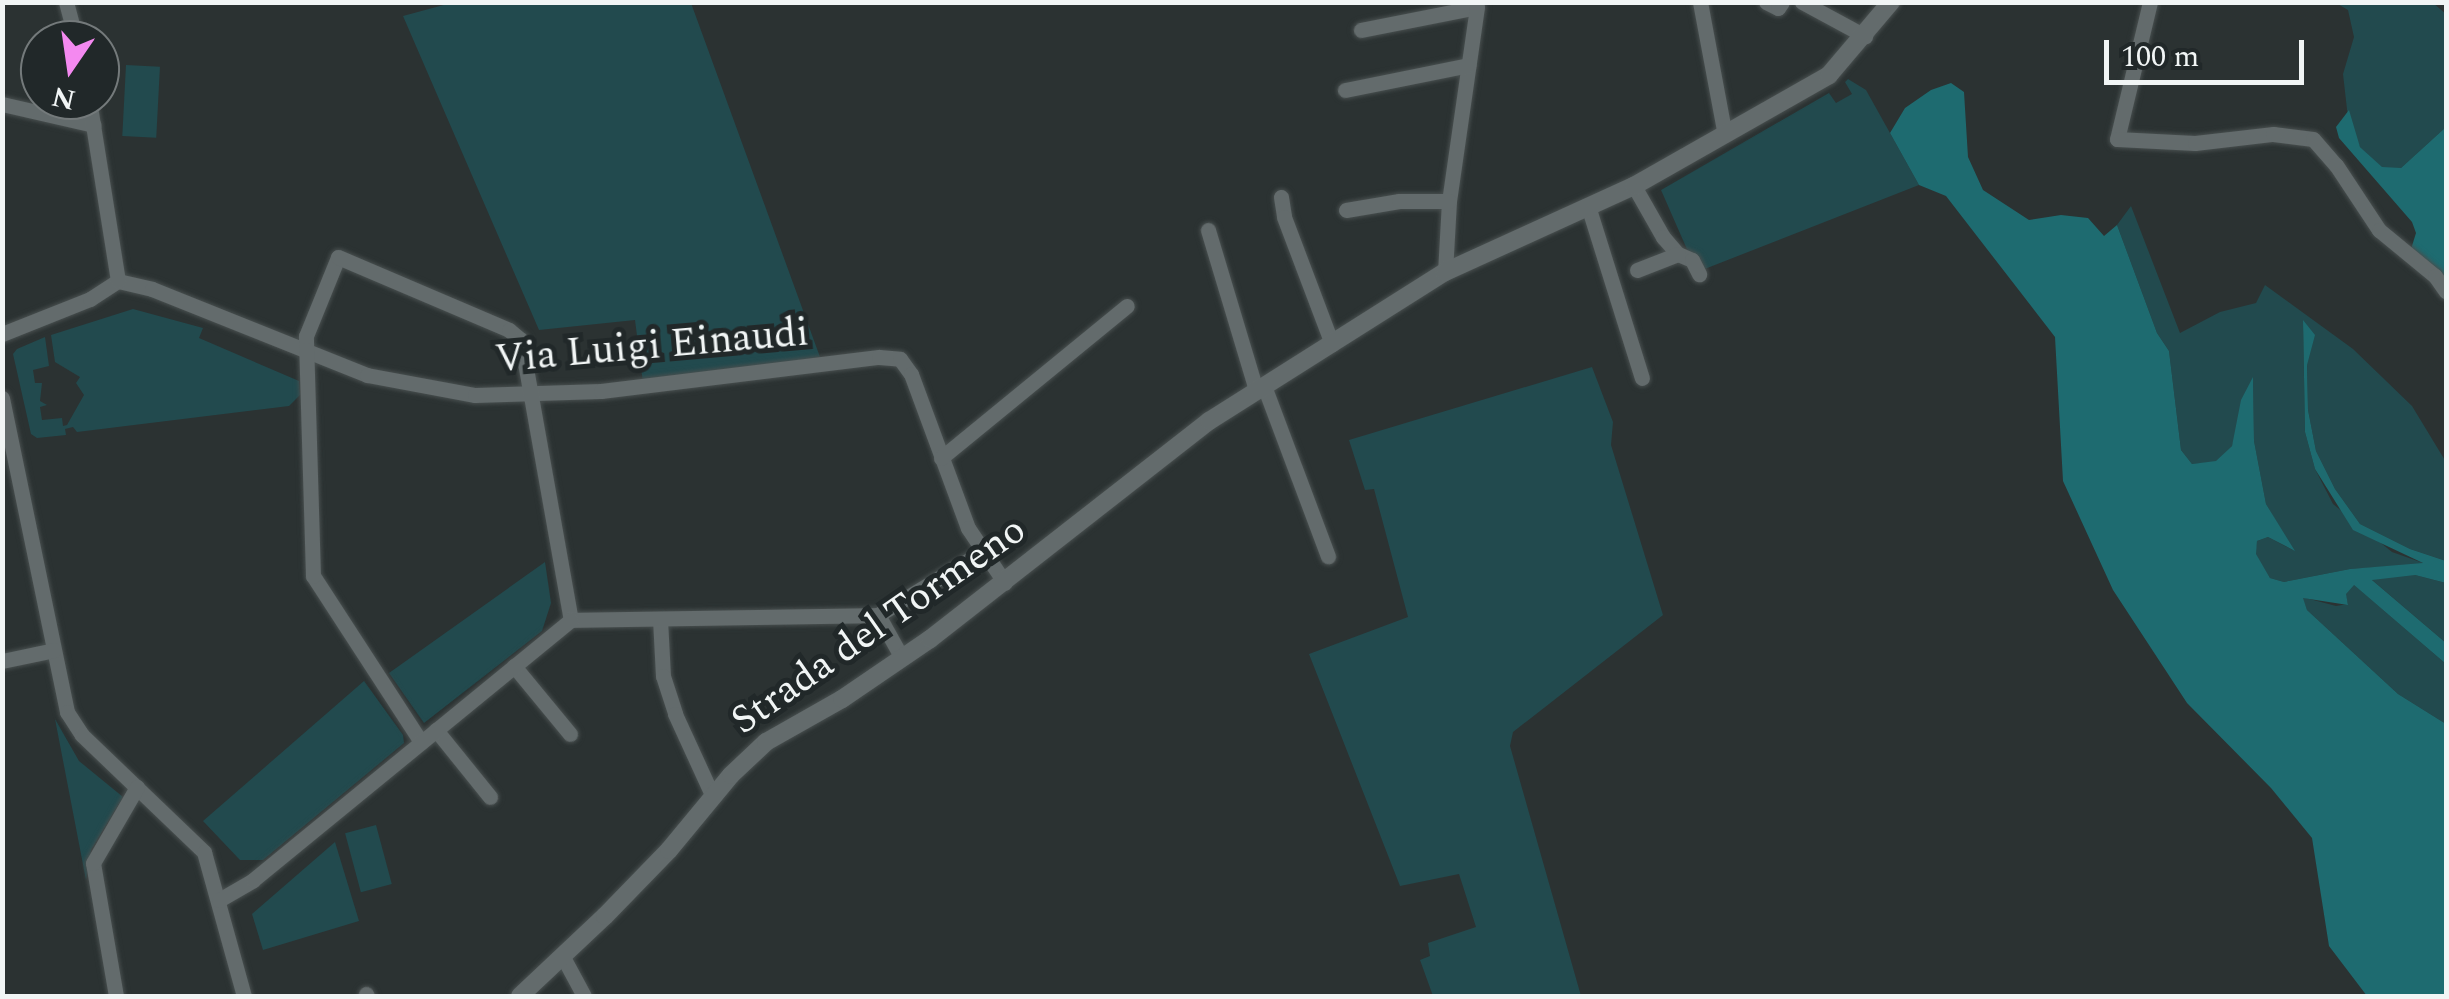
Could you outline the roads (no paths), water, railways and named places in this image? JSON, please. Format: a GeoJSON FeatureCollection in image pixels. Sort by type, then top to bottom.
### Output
{"type":"FeatureCollection","features":[{"type":"Feature","properties":{"kind":"street"},"geometry":{"type":"LineString","coordinates":[[1700,2],[1725,135]]}},
{"type":"Feature","properties":{"kind":"street"},"geometry":{"type":"LineString","coordinates":[[1766,2],[1778,8],[1782,2]]}},
{"type":"Feature","properties":{"kind":"street"},"geometry":{"type":"LineString","coordinates":[[1802,2],[1865,36]]}},
{"type":"Feature","properties":{"kind":"street","name":"Strada del Tormeno"},"geometry":{"type":"LineString","coordinates":[[520,996],[669,850],[712,797],[766,742],[902,658],[1004,584],[1209,421],[1260,388],[1446,272],[1634,186],[1830,75],[1891,2]]}},
{"type":"Feature","properties":{"kind":"street"},"geometry":{"type":"LineString","coordinates":[[2150,2],[2117,139],[2195,143],[2273,134],[2313,139],[2329,155],[2379,230],[2434,276],[2446,292]]}},
{"type":"Feature","properties":{"kind":"street"},"geometry":{"type":"LineString","coordinates":[[1362,30],[1477,7],[1448,200],[1446,272]]}},
{"type":"Feature","properties":{"kind":"street"},"geometry":{"type":"LineString","coordinates":[[1345,90],[1469,65]]}},
{"type":"Feature","properties":{"kind":"street"},"geometry":{"type":"LineString","coordinates":[[2,104],[94,126]]}},
{"type":"Feature","properties":{"kind":"street"},"geometry":{"type":"LineString","coordinates":[[2,334],[90,299],[118,281],[93,120]]}},
{"type":"Feature","properties":{"kind":"street"},"geometry":{"type":"LineString","coordinates":[[1634,186],[1678,254],[1692,260],[1699,274]]}},
{"type":"Feature","properties":{"kind":"street"},"geometry":{"type":"LineString","coordinates":[[1280,197],[1332,344]]}},
{"type":"Feature","properties":{"kind":"street"},"geometry":{"type":"LineString","coordinates":[[1346,210],[1399,201],[1448,200]]}},
{"type":"Feature","properties":{"kind":"street"},"geometry":{"type":"LineString","coordinates":[[1589,208],[1642,378]]}},
{"type":"Feature","properties":{"kind":"street"},"geometry":{"type":"LineString","coordinates":[[1208,230],[1260,388],[1328,556]]}},
{"type":"Feature","properties":{"kind":"street"},"geometry":{"type":"LineString","coordinates":[[1637,270],[1678,254]]}},
{"type":"Feature","properties":{"kind":"street"},"geometry":{"type":"LineString","coordinates":[[422,742],[313,576],[306,336],[338,257],[514,332],[524,345],[570,620]]}},
{"type":"Feature","properties":{"kind":"street","name":"Via Luigi Einaudi"},"geometry":{"type":"LineString","coordinates":[[118,281],[152,289],[367,375],[475,395],[601,391],[891,357],[906,364],[911,374],[982,552],[1004,584]]}},
{"type":"Feature","properties":{"kind":"street"},"geometry":{"type":"LineString","coordinates":[[942,458],[1127,306]]}},
{"type":"Feature","properties":{"kind":"street"},"geometry":{"type":"LineString","coordinates":[[2,398],[67,712],[82,735],[204,852],[244,996]]}},
{"type":"Feature","properties":{"kind":"street"},"geometry":{"type":"LineString","coordinates":[[220,900],[253,880],[570,620],[878,614],[982,552]]}},
{"type":"Feature","properties":{"kind":"street"},"geometry":{"type":"LineString","coordinates":[[878,614],[902,658]]}},
{"type":"Feature","properties":{"kind":"street"},"geometry":{"type":"LineString","coordinates":[[660,619],[663,676],[674,714],[712,797]]}},
{"type":"Feature","properties":{"kind":"street"},"geometry":{"type":"LineString","coordinates":[[2,661],[54,650]]}},
{"type":"Feature","properties":{"kind":"street"},"geometry":{"type":"LineString","coordinates":[[514,666],[570,734]]}},
{"type":"Feature","properties":{"kind":"street"},"geometry":{"type":"LineString","coordinates":[[436,730],[490,797]]}},
{"type":"Feature","properties":{"kind":"street"},"geometry":{"type":"LineString","coordinates":[[116,996],[93,863],[137,787]]}},
{"type":"Feature","properties":{"kind":"street"},"geometry":{"type":"LineString","coordinates":[[563,957],[584,996]]}}]}
